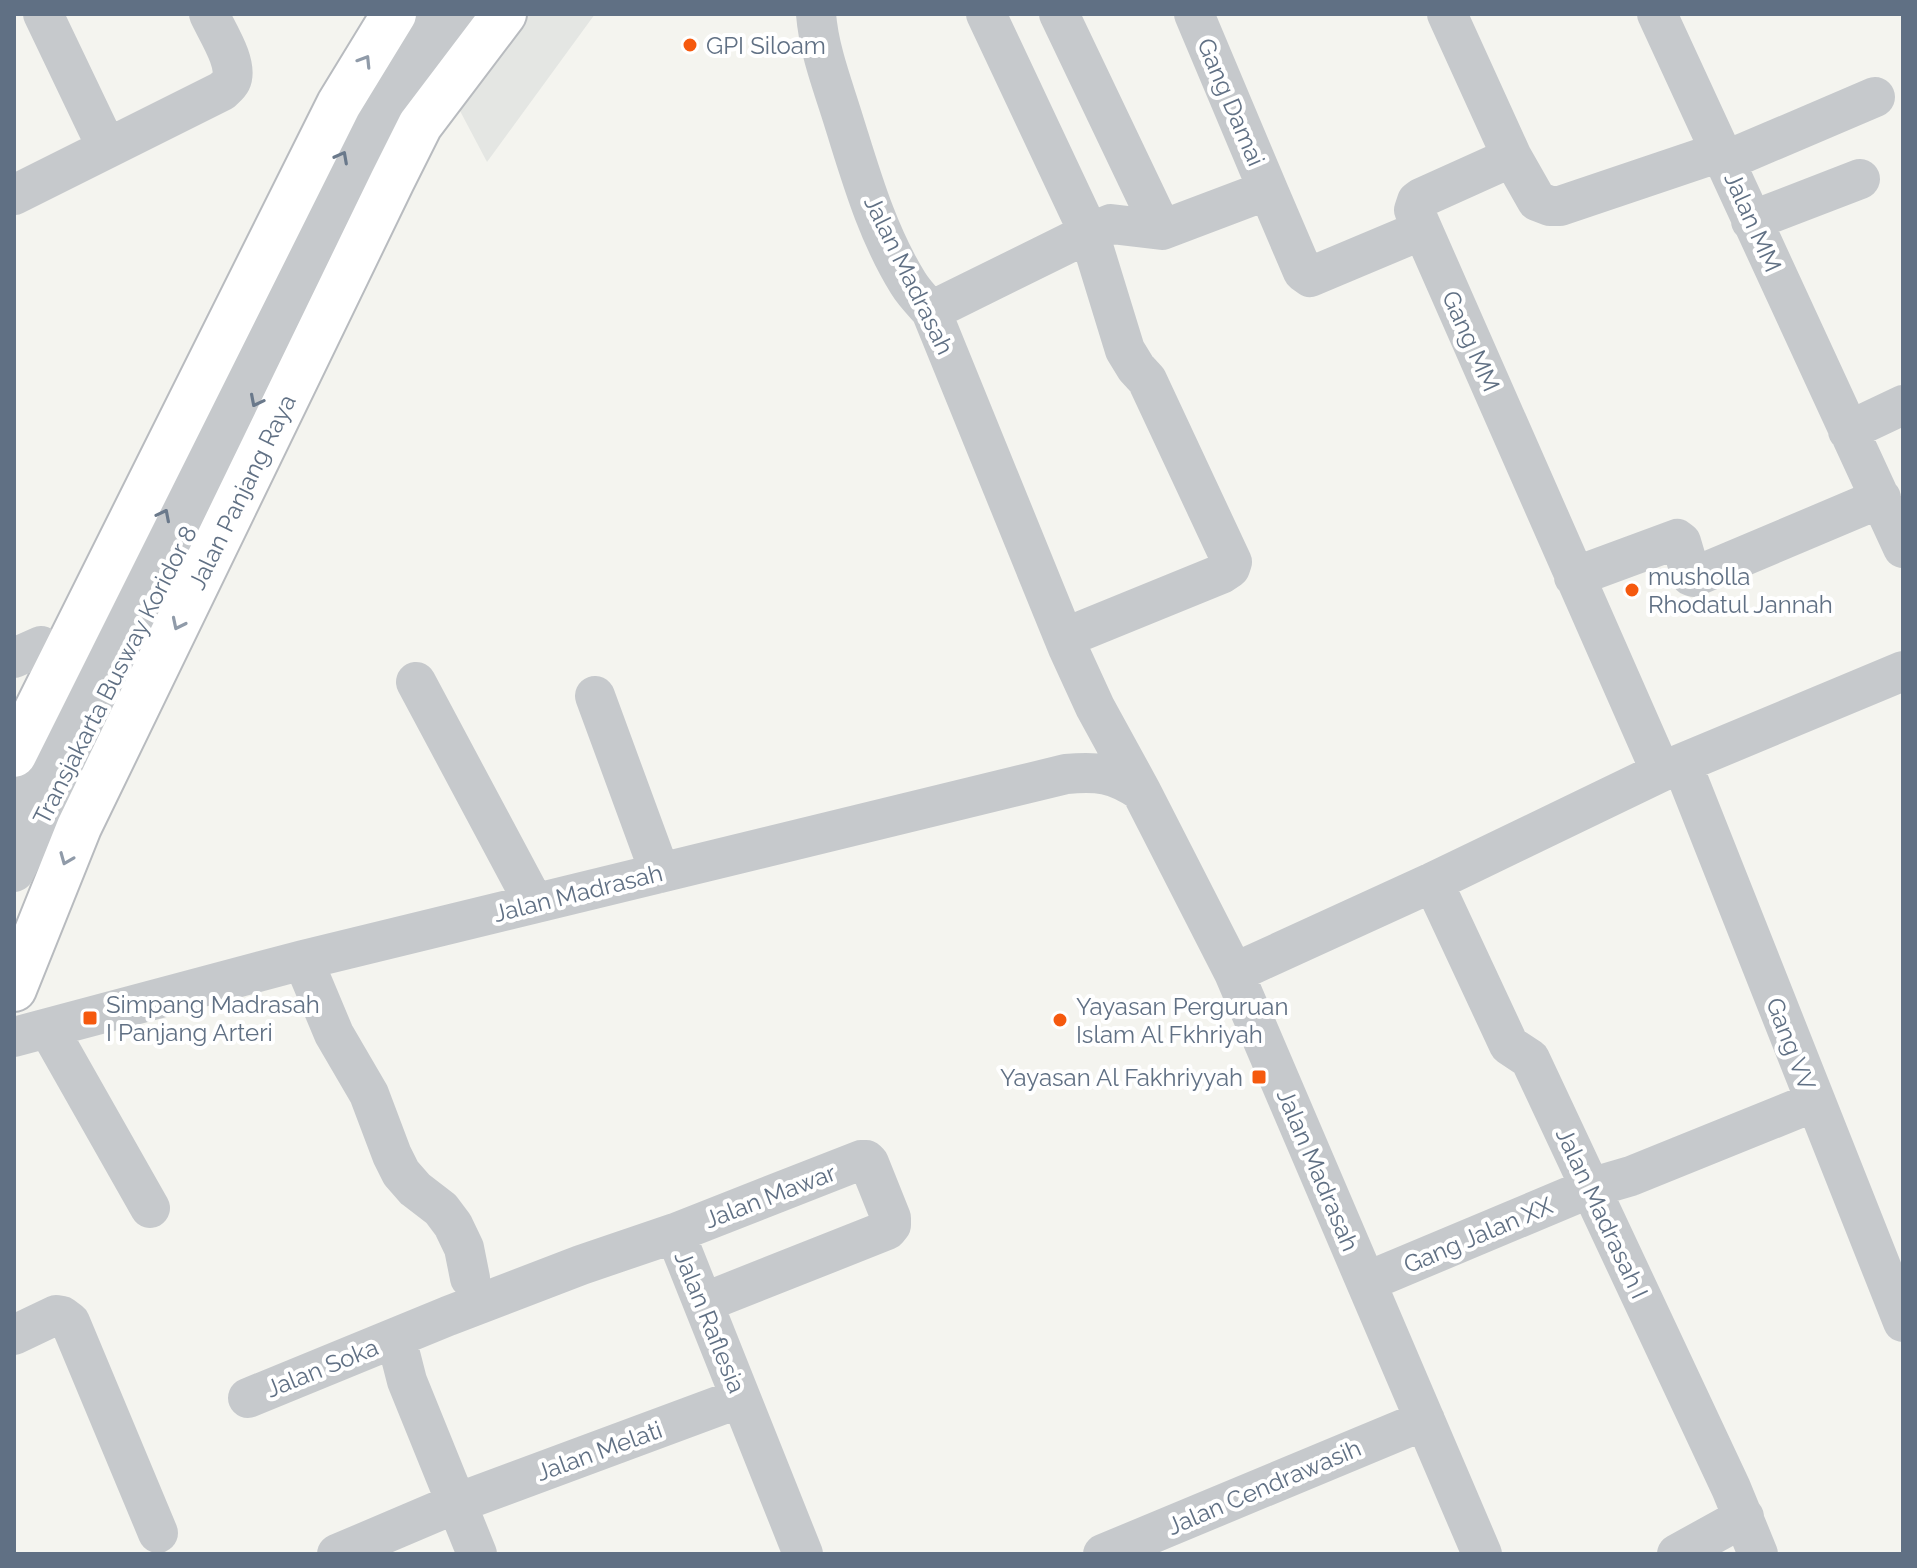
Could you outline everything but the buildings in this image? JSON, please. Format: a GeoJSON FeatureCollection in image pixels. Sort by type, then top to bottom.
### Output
{"type":"FeatureCollection","features":[{"type":"Feature","properties":{"kind":"main road"},"geometry":{"type":"LineString","coordinates":[[14,755],[339,104],[394,14]]}},
{"type":"Feature","properties":{"kind":"main road","name":"Jalan Panjang Raya"},"geometry":{"type":"LineString","coordinates":[[14,989],[79,827],[420,125],[504,14]]}},
{"type":"Feature","properties":{"kind":"street"},"geometry":{"type":"LineString","coordinates":[[43,14],[107,148]]}},
{"type":"Feature","properties":{"kind":"street"},"geometry":{"type":"LineString","coordinates":[[14,195],[222,91],[231,81],[233,68],[209,14]]}},
{"type":"Feature","properties":{"kind":"street","name":"Transjakarta Busway Koridor 8"},"geometry":{"type":"LineString","coordinates":[[14,809],[166,511],[305,225],[355,133],[431,14]]}},
{"type":"Feature","properties":{"kind":"street","name":"Transjakarta Busway Koridor 8"},"geometry":{"type":"LineString","coordinates":[[14,872],[410,102],[467,14]]}},
{"type":"Feature","properties":{"kind":"street","name":"Jalan Madrasah"},"geometry":{"type":"LineString","coordinates":[[816,14],[818,38],[870,205],[909,285],[931,311],[1095,707],[1234,973],[1482,1554]]}},
{"type":"Feature","properties":{"kind":"street"},"geometry":{"type":"LineString","coordinates":[[986,14],[1089,233],[1125,350],[1147,380],[1232,562],[1230,568],[1221,574],[1064,638]]}},
{"type":"Feature","properties":{"kind":"street"},"geometry":{"type":"LineString","coordinates":[[1059,14],[1162,230]]}},
{"type":"Feature","properties":{"kind":"street","name":"Gang Damai"},"geometry":{"type":"LineString","coordinates":[[1194,14],[1268,190]]}},
{"type":"Feature","properties":{"kind":"street"},"geometry":{"type":"LineString","coordinates":[[1447,14],[1512,157],[1537,201],[1550,206],[1560,206],[1722,156],[1875,97]]}},
{"type":"Feature","properties":{"kind":"street","name":"Jalan MM"},"geometry":{"type":"LineString","coordinates":[[1657,14],[1903,548]]}},
{"type":"Feature","properties":{"kind":"street","name":"Gang MM"},"geometry":{"type":"LineString","coordinates":[[1512,157],[1421,198],[1414,210],[1574,577],[1671,768]]}},
{"type":"Feature","properties":{"kind":"street"},"geometry":{"type":"LineString","coordinates":[[1751,221],[1860,179]]}},
{"type":"Feature","properties":{"kind":"street"},"geometry":{"type":"LineString","coordinates":[[931,311],[1111,224],[1162,230],[1268,190],[1306,276],[1310,277],[1422,230]]}},
{"type":"Feature","properties":{"kind":"street"},"geometry":{"type":"LineString","coordinates":[[1848,431],[1903,405]]}},
{"type":"Feature","properties":{"kind":"street"},"geometry":{"type":"LineString","coordinates":[[1574,577],[1677,539],[1681,542],[1691,576],[1694,577],[1881,498]]}},
{"type":"Feature","properties":{"kind":"street"},"geometry":{"type":"LineString","coordinates":[[1234,973],[1671,768],[1903,671]]}},
{"type":"Feature","properties":{"kind":"street"},"geometry":{"type":"LineString","coordinates":[[416,682],[534,903]]}},
{"type":"Feature","properties":{"kind":"street"},"geometry":{"type":"LineString","coordinates":[[595,696],[660,873]]}},
{"type":"Feature","properties":{"kind":"street","name":"Gang VV"},"geometry":{"type":"LineString","coordinates":[[1671,768],[1814,1102],[1903,1322]]}},
{"type":"Feature","properties":{"kind":"street","name":"Jalan Madrasah"},"geometry":{"type":"LineString","coordinates":[[31,1033],[303,960],[1066,774],[1108,774],[1141,791]]}},
{"type":"Feature","properties":{"kind":"street","name":"Jalan Madrasah I"},"geometry":{"type":"LineString","coordinates":[[1433,882],[1509,1045],[1530,1059],[1744,1517],[1758,1554]]}},
{"type":"Feature","properties":{"kind":"street"},"geometry":{"type":"LineString","coordinates":[[303,960],[334,1034],[369,1094],[401,1173],[415,1189],[441,1209],[453,1225],[464,1248],[470,1278]]}},
{"type":"Feature","properties":{"kind":"street"},"geometry":{"type":"LineString","coordinates":[[31,1033],[150,1208]]}},
{"type":"Feature","properties":{"kind":"street","name":"Gang Jalan XX"},"geometry":{"type":"LineString","coordinates":[[1366,1282],[1590,1188],[1631,1176],[1814,1102]]}},
{"type":"Feature","properties":{"kind":"street","name":"Jalan Mawar"},"geometry":{"type":"LineString","coordinates":[[675,1233],[861,1160],[869,1163],[891,1218],[887,1230],[703,1303]]}},
{"type":"Feature","properties":{"kind":"street","name":"Jalan Raflesia"},"geometry":{"type":"LineString","coordinates":[[396,1338],[581,1265],[675,1233],[803,1554]]}},
{"type":"Feature","properties":{"kind":"street"},"geometry":{"type":"LineString","coordinates":[[14,1335],[56,1315],[70,1322],[158,1533]]}},
{"type":"Feature","properties":{"kind":"street"},"geometry":{"type":"LineString","coordinates":[[396,1338],[407,1381],[477,1554]]}},
{"type":"Feature","properties":{"kind":"street","name":"Jalan Soka"},"geometry":{"type":"LineString","coordinates":[[248,1398],[396,1338]]}},
{"type":"Feature","properties":{"kind":"street","name":"Jalan Melati"},"geometry":{"type":"LineString","coordinates":[[337,1554],[457,1503],[740,1398]]}},
{"type":"Feature","properties":{"kind":"street","name":"Jalan Cendrawasih"},"geometry":{"type":"LineString","coordinates":[[1103,1554],[1425,1420]]}},
{"type":"Feature","properties":{"kind":"street"},"geometry":{"type":"LineString","coordinates":[[1677,1554],[1744,1517]]}},
{"type":"Feature","properties":{"kind":"shaded area"},"geometry":{"type":"Polygon","coordinates":[[[414,14],[595,14],[487,162],[413,22],[414,14]]]}},
{"type":"Feature","properties":{"kind":"place","name":"GPI Siloam"},"geometry":{"type":"Point","coordinates":[690,45]}},
{"type":"Feature","properties":{"kind":"place","name":"musholla Rhodatul Jannah"},"geometry":{"type":"Point","coordinates":[1632,590]}},
{"type":"Feature","properties":{"kind":"place","name":"Simpang Madrasah I Panjang Arteri"},"geometry":{"type":"Point","coordinates":[90,1018]}},
{"type":"Feature","properties":{"kind":"place","name":"Yayasan Perguruan Islam Al Fkhriyah"},"geometry":{"type":"Point","coordinates":[1060,1020]}},
{"type":"Feature","properties":{"kind":"place","name":"Yayasan Al Fakhriyyah"},"geometry":{"type":"Point","coordinates":[1259,1077]}}]}
